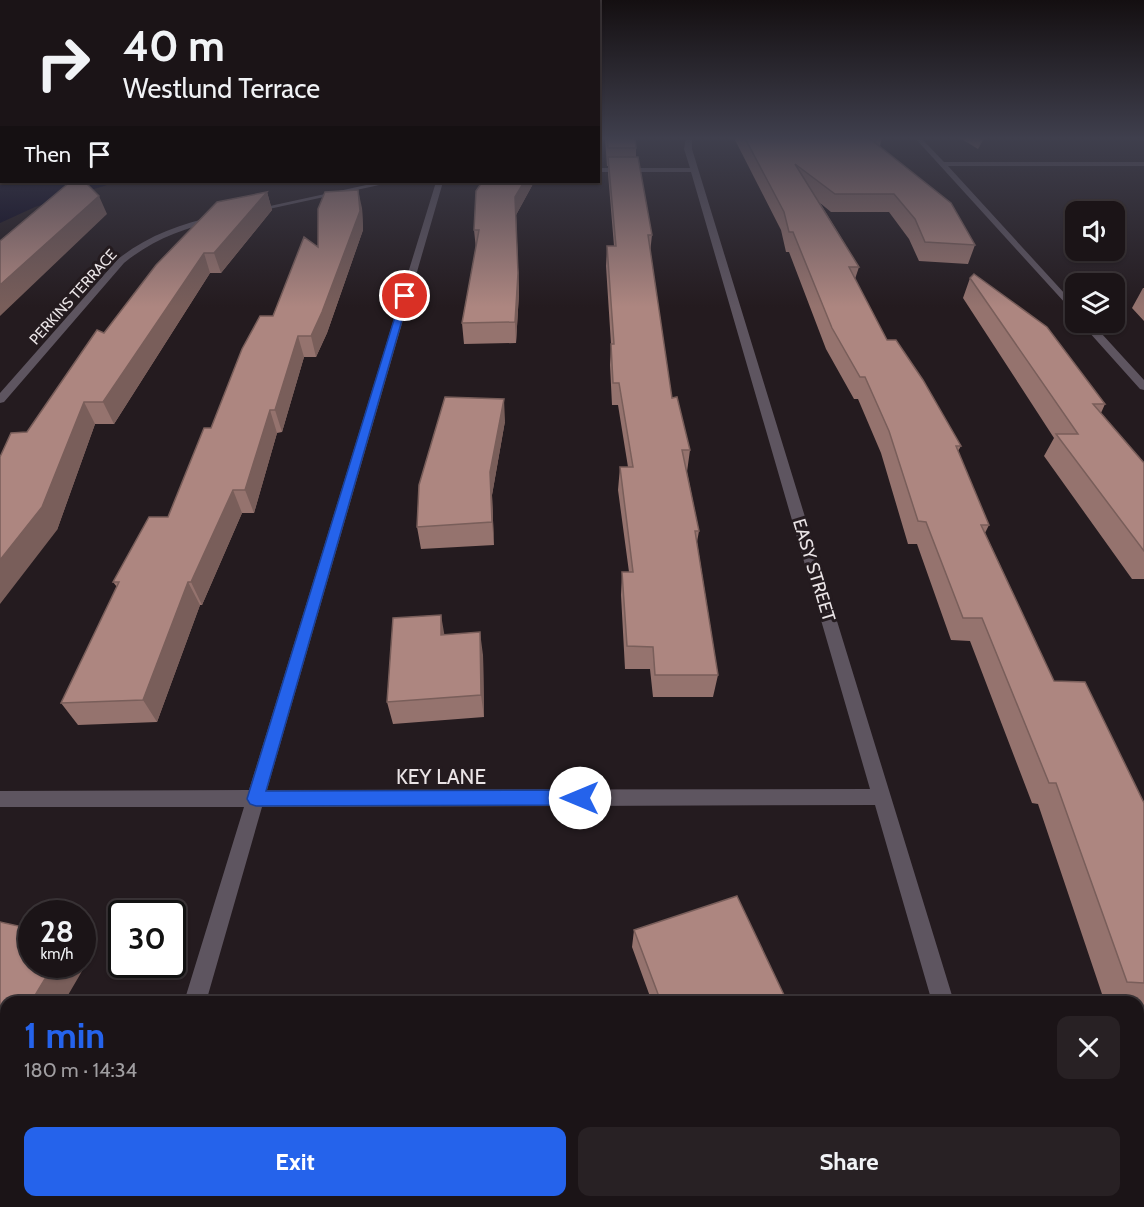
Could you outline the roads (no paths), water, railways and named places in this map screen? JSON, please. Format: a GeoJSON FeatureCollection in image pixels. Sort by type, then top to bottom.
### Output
{"type":"FeatureCollection","features":[{"type":"Feature","properties":{"kind":"street"},"geometry":{"type":"LineString","coordinates":[[237,214],[330,194]]}},
{"type":"Feature","properties":{"kind":"street"},"geometry":{"type":"LineString","coordinates":[[197,996],[435,194]]}},
{"type":"Feature","properties":{"kind":"street","name":"EASY STREET"},"geometry":{"type":"LineString","coordinates":[[702,194],[941,996]]}},
{"type":"Feature","properties":{"kind":"street"},"geometry":{"type":"LineString","coordinates":[[969,194],[1065,300]]}},
{"type":"Feature","properties":{"kind":"street","name":"PERKINS TERRACE"},"geometry":{"type":"LineString","coordinates":[[0,400],[121,261],[137,247],[166,232],[226,216]]}},
{"type":"Feature","properties":{"kind":"street"},"geometry":{"type":"LineString","coordinates":[[1095,333],[1144,387]]}},
{"type":"Feature","properties":{"kind":"street","name":"KEY LANE"},"geometry":{"type":"LineString","coordinates":[[0,799],[882,797]]}}]}
